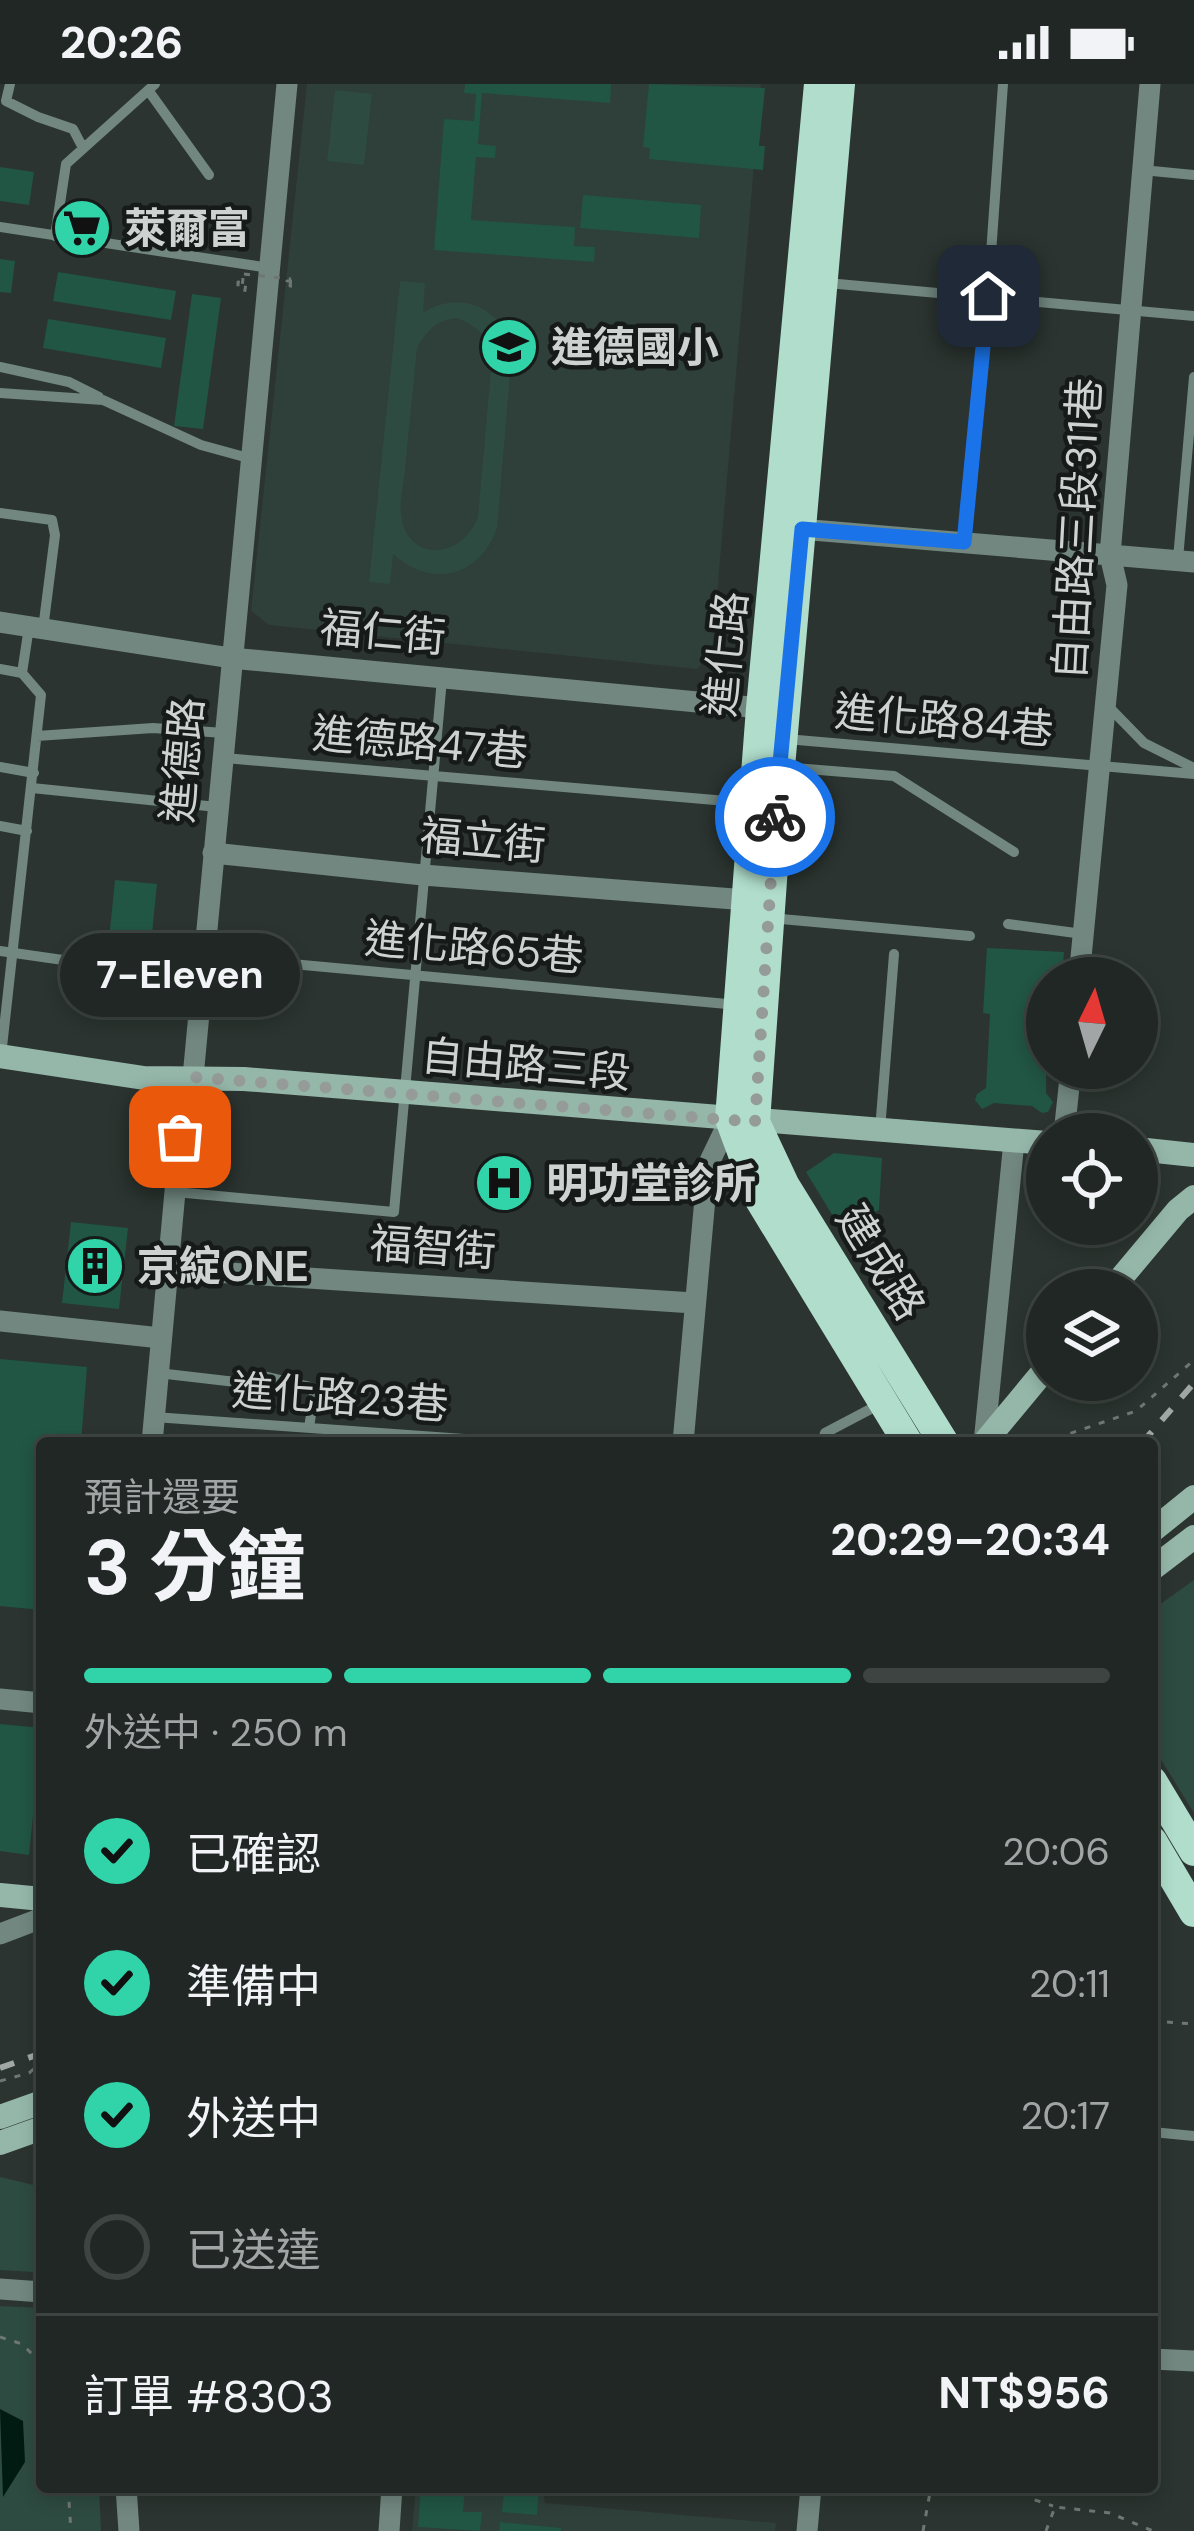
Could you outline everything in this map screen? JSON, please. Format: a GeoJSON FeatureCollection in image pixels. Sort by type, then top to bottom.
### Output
{"type":"FeatureCollection","features":[{"type":"Feature","properties":{"kind":"main road","name":"進化路"},"geometry":{"type":"LineString","coordinates":[[742,1120],[739,1005],[781,753],[819,84]]}},
{"type":"Feature","properties":{"kind":"main road","name":"進化路"},"geometry":{"type":"LineString","coordinates":[[742,1120],[757,909],[754,804],[761,708],[824,283],[840,84]]}},
{"type":"Feature","properties":{"kind":"main road","name":"建成路"},"geometry":{"type":"LineString","coordinates":[[742,1120],[760,1200],[905,1437]]}},
{"type":"Feature","properties":{"kind":"main road","name":"建成路"},"geometry":{"type":"LineString","coordinates":[[742,1120],[940,1437]]}},
{"type":"Feature","properties":{"kind":"main road"},"geometry":{"type":"LineString","coordinates":[[1158,1803],[1194,1912]]}},
{"type":"Feature","properties":{"kind":"street","name":"進德路"},"geometry":{"type":"LineString","coordinates":[[152,1437],[180,1137],[193,1077],[252,459],[285,278],[287,84]]}},
{"type":"Feature","properties":{"kind":"street","name":"自由路三段311巷"},"geometry":{"type":"LineString","coordinates":[[1081,957],[1117,585],[1110,555],[1150,84]]}},
{"type":"Feature","properties":{"kind":"street"},"geometry":{"type":"LineString","coordinates":[[791,528],[1186,561]]}},
{"type":"Feature","properties":{"kind":"street","name":"福仁街"},"geometry":{"type":"LineString","coordinates":[[0,622],[231,658],[761,708]]}},
{"type":"Feature","properties":{"kind":"street","name":"福立街"},"geometry":{"type":"LineString","coordinates":[[213,853],[757,909]]}},
{"type":"Feature","properties":{"kind":"street","name":"自由路三段"},"geometry":{"type":"LineString","coordinates":[[1,1056],[144,1078],[193,1077],[1026,1142]]}},
{"type":"Feature","properties":{"kind":"street","name":"進化路"},"geometry":{"type":"LineString","coordinates":[[683,1437],[708,1165],[742,1120]]}},
{"type":"Feature","properties":{"kind":"street"},"geometry":{"type":"LineString","coordinates":[[985,1437],[1014,1141]]}},
{"type":"Feature","properties":{"kind":"street"},"geometry":{"type":"LineString","coordinates":[[1158,1152],[1194,1155]]}},
{"type":"Feature","properties":{"kind":"street"},"geometry":{"type":"LineString","coordinates":[[1129,1269],[1194,1197]]}},
{"type":"Feature","properties":{"kind":"street","name":"福智街"},"geometry":{"type":"LineString","coordinates":[[168,1269],[694,1303]]}},
{"type":"Feature","properties":{"kind":"street"},"geometry":{"type":"LineString","coordinates":[[0,1321],[161,1338]]}},
{"type":"Feature","properties":{"kind":"street"},"geometry":{"type":"LineString","coordinates":[[989,1437],[1026,1392]]}},
{"type":"Feature","properties":{"kind":"street"},"geometry":{"type":"LineString","coordinates":[[1158,1526],[1194,1497]]}},
{"type":"Feature","properties":{"kind":"street"},"geometry":{"type":"LineString","coordinates":[[1158,1564],[1194,1537]]}},
{"type":"Feature","properties":{"kind":"street"},"geometry":{"type":"LineString","coordinates":[[0,1699],[36,1702]]}},
{"type":"Feature","properties":{"kind":"street"},"geometry":{"type":"LineString","coordinates":[[0,1895],[36,1898]]}},
{"type":"Feature","properties":{"kind":"street"},"geometry":{"type":"LineString","coordinates":[[0,1934],[36,1920]]}},
{"type":"Feature","properties":{"kind":"street"},"geometry":{"type":"LineString","coordinates":[[0,2117],[36,2104]]}},
{"type":"Feature","properties":{"kind":"street"},"geometry":{"type":"LineString","coordinates":[[0,2143],[36,2130]]}},
{"type":"Feature","properties":{"kind":"street"},"geometry":{"type":"LineString","coordinates":[[0,2289],[36,2292]]}},
{"type":"Feature","properties":{"kind":"street"},"geometry":{"type":"LineString","coordinates":[[1158,2359],[1194,2361]]}},
{"type":"Feature","properties":{"kind":"street"},"geometry":{"type":"LineString","coordinates":[[126,2493],[128,2531]]}},
{"type":"Feature","properties":{"kind":"street"},"geometry":{"type":"LineString","coordinates":[[389,2531],[392,2493]]}},
{"type":"Feature","properties":{"kind":"street"},"geometry":{"type":"LineString","coordinates":[[807,2531],[810,2493]]}},
{"type":"Feature","properties":{"kind":"lane"},"geometry":{"type":"LineString","coordinates":[[10,84],[6,101],[73,129],[83,148]]}},
{"type":"Feature","properties":{"kind":"lane"},"geometry":{"type":"LineString","coordinates":[[964,542],[1003,84]]}},
{"type":"Feature","properties":{"kind":"lane"},"geometry":{"type":"LineString","coordinates":[[55,236],[66,164],[152,87],[209,176]]}},
{"type":"Feature","properties":{"kind":"lane"},"geometry":{"type":"LineString","coordinates":[[1142,170],[1194,175]]}},
{"type":"Feature","properties":{"kind":"lane"},"geometry":{"type":"LineString","coordinates":[[0,227],[285,278]]}},
{"type":"Feature","properties":{"kind":"lane"},"geometry":{"type":"LineString","coordinates":[[824,283],[1194,316]]}},
{"type":"Feature","properties":{"kind":"lane"},"geometry":{"type":"LineString","coordinates":[[0,367],[69,382],[201,445],[252,459]]}},
{"type":"Feature","properties":{"kind":"lane"},"geometry":{"type":"LineString","coordinates":[[1186,561],[1194,377]]}},
{"type":"Feature","properties":{"kind":"lane"},"geometry":{"type":"LineString","coordinates":[[0,393],[103,400]]}},
{"type":"Feature","properties":{"kind":"lane"},"geometry":{"type":"LineString","coordinates":[[0,513],[52,520],[55,536],[22,673],[41,695],[27,831],[6,952],[1,1056]]}},
{"type":"Feature","properties":{"kind":"lane"},"geometry":{"type":"LineString","coordinates":[[0,669],[22,673]]}},
{"type":"Feature","properties":{"kind":"lane"},"geometry":{"type":"LineString","coordinates":[[175,1192],[394,1212],[443,676]]}},
{"type":"Feature","properties":{"kind":"lane"},"geometry":{"type":"LineString","coordinates":[[1105,703],[1144,743],[1194,771]]}},
{"type":"Feature","properties":{"kind":"lane"},"geometry":{"type":"LineString","coordinates":[[37,736],[153,728],[224,733]]}},
{"type":"Feature","properties":{"kind":"lane","name":"進化路84巷"},"geometry":{"type":"LineString","coordinates":[[781,753],[1194,771]]}},
{"type":"Feature","properties":{"kind":"lane","name":"進化路84巷"},"geometry":{"type":"LineString","coordinates":[[781,753],[894,776],[1014,851]]}},
{"type":"Feature","properties":{"kind":"lane","name":"進德路47巷"},"geometry":{"type":"LineString","coordinates":[[222,758],[754,804]]}},
{"type":"Feature","properties":{"kind":"lane"},"geometry":{"type":"LineString","coordinates":[[0,767],[34,773]]}},
{"type":"Feature","properties":{"kind":"lane"},"geometry":{"type":"LineString","coordinates":[[32,788],[217,807]]}},
{"type":"Feature","properties":{"kind":"lane"},"geometry":{"type":"LineString","coordinates":[[0,826],[27,831]]}},
{"type":"Feature","properties":{"kind":"lane"},"geometry":{"type":"LineString","coordinates":[[757,909],[970,936]]}},
{"type":"Feature","properties":{"kind":"lane"},"geometry":{"type":"LineString","coordinates":[[1008,924],[1083,934]]}},
{"type":"Feature","properties":{"kind":"lane"},"geometry":{"type":"LineString","coordinates":[[6,952],[202,980]]}},
{"type":"Feature","properties":{"kind":"lane"},"geometry":{"type":"LineString","coordinates":[[880,1130],[894,954]]}},
{"type":"Feature","properties":{"kind":"lane","name":"進化路65巷"},"geometry":{"type":"LineString","coordinates":[[204,956],[739,1005]]}},
{"type":"Feature","properties":{"kind":"lane"},"geometry":{"type":"LineString","coordinates":[[158,1372],[253,1384],[255,1374],[264,1374],[315,1388],[309,1428]]}},
{"type":"Feature","properties":{"kind":"lane"},"geometry":{"type":"LineString","coordinates":[[824,1437],[884,1401]]}},
{"type":"Feature","properties":{"kind":"lane","name":"進化路23巷"},"geometry":{"type":"LineString","coordinates":[[154,1417],[392,1437]]}},
{"type":"Feature","properties":{"kind":"lane"},"geometry":{"type":"LineString","coordinates":[[1158,2133],[1194,2136]]}},
{"type":"Feature","properties":{"kind":"path"},"geometry":{"type":"LineString","coordinates":[[244,296],[246,283],[238,282],[238,287],[242,288],[244,274],[285,278]]}},
{"type":"Feature","properties":{"kind":"path"},"geometry":{"type":"LineString","coordinates":[[1060,1437],[1136,1411],[1194,1360]]}},
{"type":"Feature","properties":{"kind":"path"},"geometry":{"type":"LineString","coordinates":[[1158,2021],[1194,2024]]}},
{"type":"Feature","properties":{"kind":"path"},"geometry":{"type":"LineString","coordinates":[[0,2081],[36,2067]]}},
{"type":"Feature","properties":{"kind":"path"},"geometry":{"type":"LineString","coordinates":[[0,2337],[22,2344],[36,2358]]}},
{"type":"Feature","properties":{"kind":"path"},"geometry":{"type":"LineString","coordinates":[[68,2493],[71,2531]]}},
{"type":"Feature","properties":{"kind":"path"},"geometry":{"type":"LineString","coordinates":[[923,2531],[930,2493]]}},
{"type":"Feature","properties":{"kind":"path"},"geometry":{"type":"LineString","coordinates":[[1031,2493],[1032,2499],[1055,2507],[1109,2513],[1153,2531]]}},
{"type":"Feature","properties":{"kind":"path"},"geometry":{"type":"LineString","coordinates":[[1046,2531],[1055,2507]]}},
{"type":"Feature","properties":{"kind":"shaded area","name":"進德國小"},"geometry":{"type":"Polygon","coordinates":[[[307,84],[761,84],[712,653],[697,669],[269,625],[251,611],[307,84]]]}},
{"type":"Feature","properties":{"kind":"shaded area"},"geometry":{"type":"Polygon","coordinates":[[[335,90],[372,94],[364,165],[327,161],[335,90]]]}},
{"type":"Feature","properties":{"kind":"shaded area"},"geometry":{"type":"Polygon","coordinates":[[[400,281],[425,283],[423,313],[451,303],[477,306],[499,323],[512,350],[497,528],[479,558],[467,567],[438,574],[423,572],[393,554],[390,584],[369,582],[400,281]],[[457,318],[438,324],[417,348],[401,498],[405,531],[413,542],[436,550],[460,542],[478,517],[492,358],[484,338],[457,318]]]}},
{"type":"Feature","properties":{"kind":"shaded area"},"geometry":{"type":"Polygon","coordinates":[[[1194,1580],[1194,1813],[1158,1755],[1158,1606],[1194,1580]]]}},
{"type":"Feature","properties":{"kind":"shaded area"},"geometry":{"type":"Polygon","coordinates":[[[0,2177],[36,2186],[36,2269],[0,2270],[0,2177]]]}},
{"type":"Feature","properties":{"kind":"shaded area"},"geometry":{"type":"Polygon","coordinates":[[[0,2306],[36,2308],[36,2493],[99,2493],[101,2531],[0,2531],[0,2306]]]}},
{"type":"Feature","properties":{"kind":"shaded area"},"geometry":{"type":"Polygon","coordinates":[[[0,2409],[23,2421],[25,2462],[3,2497],[0,2409]]]}},
{"type":"Feature","properties":{"kind":"shaded area"},"geometry":{"type":"Polygon","coordinates":[[[415,2493],[543,2493],[545,2503],[776,2523],[775,2531],[412,2531],[415,2493]]]}},
{"type":"Feature","properties":{"kind":"building"},"geometry":{"type":"Polygon","coordinates":[[[465,84],[611,84],[610,103],[482,93],[478,144],[496,146],[495,158],[476,157],[471,220],[575,227],[574,246],[595,247],[594,262],[434,250],[444,119],[474,121],[476,94],[464,93],[465,84]]]}},
{"type":"Feature","properties":{"kind":"building"},"geometry":{"type":"Polygon","coordinates":[[[649,84],[765,88],[759,146],[765,146],[763,170],[649,159],[650,148],[643,147],[649,84]]]}},
{"type":"Feature","properties":{"kind":"building"},"geometry":{"type":"Polygon","coordinates":[[[0,167],[34,172],[29,205],[0,201],[0,167]]]}},
{"type":"Feature","properties":{"kind":"building"},"geometry":{"type":"Polygon","coordinates":[[[583,195],[701,205],[699,238],[580,228],[583,195]]]}},
{"type":"Feature","properties":{"kind":"building"},"geometry":{"type":"Polygon","coordinates":[[[0,259],[15,261],[11,293],[0,292],[0,259]]]}},
{"type":"Feature","properties":{"kind":"building"},"geometry":{"type":"Polygon","coordinates":[[[58,272],[176,291],[171,320],[53,301],[58,272]]]}},
{"type":"Feature","properties":{"kind":"building"},"geometry":{"type":"Polygon","coordinates":[[[192,294],[221,298],[203,429],[174,426],[192,294]]]}},
{"type":"Feature","properties":{"kind":"building"},"geometry":{"type":"Polygon","coordinates":[[[48,319],[166,338],[161,368],[43,348],[48,319]]]}},
{"type":"Feature","properties":{"kind":"building"},"geometry":{"type":"Polygon","coordinates":[[[115,880],[157,884],[150,954],[108,949],[115,880]]]}},
{"type":"Feature","properties":{"kind":"building"},"geometry":{"type":"Polygon","coordinates":[[[987,948],[1064,952],[1064,957],[1026,957],[1026,1089],[1046,1089],[1053,1102],[1048,1112],[994,1103],[982,1109],[975,1100],[986,1088],[990,1014],[983,1013],[987,948]]]}},
{"type":"Feature","properties":{"kind":"building"},"geometry":{"type":"Polygon","coordinates":[[[834,1153],[882,1158],[879,1210],[842,1231],[806,1172],[834,1153]]]}},
{"type":"Feature","properties":{"kind":"building","name":"京綻ONE"},"geometry":{"type":"Polygon","coordinates":[[[71,1222],[128,1228],[119,1309],[62,1303],[71,1222]]]}},
{"type":"Feature","properties":{"kind":"building"},"geometry":{"type":"Polygon","coordinates":[[[0,1359],[87,1367],[81,1437],[36,1437],[36,1609],[0,1606],[0,1359]]]}},
{"type":"Feature","properties":{"kind":"building"},"geometry":{"type":"Polygon","coordinates":[[[0,1724],[36,1727],[29,1855],[0,1851],[0,1724]]]}},
{"type":"Feature","properties":{"kind":"building"},"geometry":{"type":"Polygon","coordinates":[[[421,2493],[465,2493],[463,2512],[482,2512],[480,2531],[418,2527],[421,2493]]]}},
{"type":"Feature","properties":{"kind":"building"},"geometry":{"type":"Polygon","coordinates":[[[504,2493],[539,2493],[537,2515],[502,2512],[504,2493]]]}},
{"type":"Feature","properties":{"kind":"building"},"geometry":{"type":"Polygon","coordinates":[[[500,2522],[561,2528],[561,2531],[499,2531],[500,2522]]]}},
{"type":"Feature","properties":{"kind":"railway"},"geometry":{"type":"LineString","coordinates":[[1147,1437],[1194,1383]]}},
{"type":"Feature","properties":{"kind":"railway"},"geometry":{"type":"LineString","coordinates":[[0,2068],[36,2055]]}},
{"type":"Feature","properties":{"kind":"way so far"},"geometry":{"type":"LineString","coordinates":[[180,1137],[193,1077],[755,1122],[775,817]]}},
{"type":"Feature","properties":{"kind":"place","name":"萊爾富"},"geometry":{"type":"Point","coordinates":[82,228]}},
{"type":"Feature","properties":{"kind":"place","name":"進德國小"},"geometry":{"type":"Point","coordinates":[509,347]}},
{"type":"Feature","properties":{"kind":"place","name":"7-Eleven"},"geometry":{"type":"Point","coordinates":[180,1137]}},
{"type":"Feature","properties":{"kind":"place","name":"明功堂診所"},"geometry":{"type":"Point","coordinates":[504,1183]}},
{"type":"Feature","properties":{"kind":"place","name":"京綻ONE"},"geometry":{"type":"Point","coordinates":[95,1266]}},
{"type":"Feature","properties":{"kind":"route"},"geometry":{"type":"LineString","coordinates":[[775,817],[802,529],[964,542],[988,296]]}}]}
